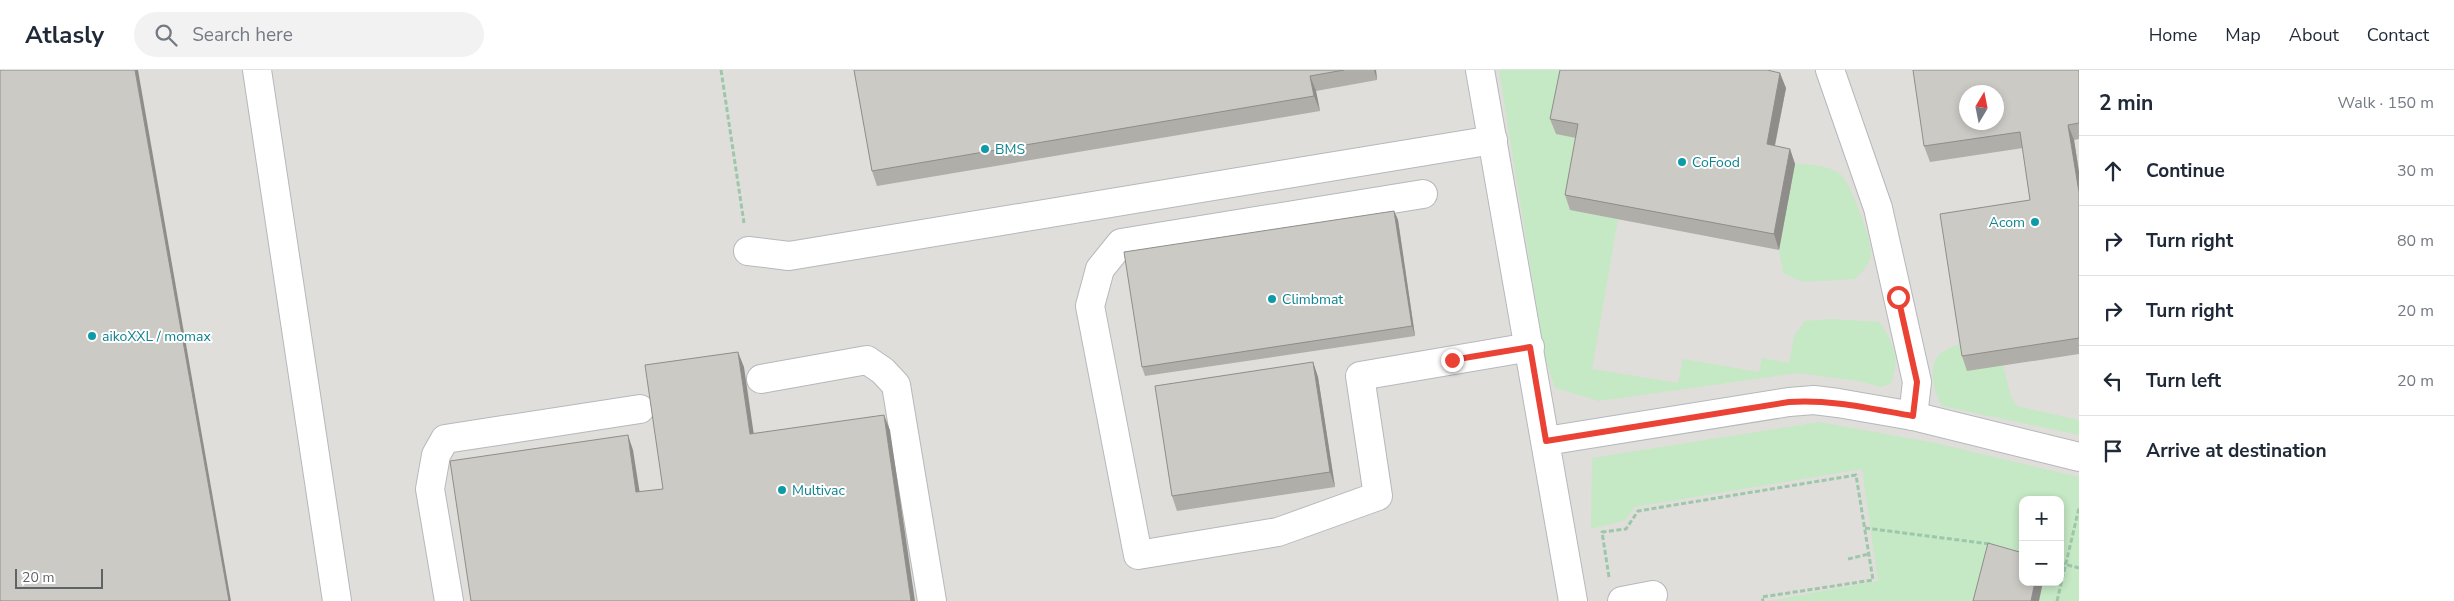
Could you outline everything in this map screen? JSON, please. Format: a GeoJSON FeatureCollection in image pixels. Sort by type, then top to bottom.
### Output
{"type":"FeatureCollection","features":[{"type":"Feature","properties":{"kind":"street"},"geometry":{"type":"LineString","coordinates":[[257,70],[337,601]]}},
{"type":"Feature","properties":{"kind":"street"},"geometry":{"type":"LineString","coordinates":[[1480,70],[1573,601]]}},
{"type":"Feature","properties":{"kind":"street"},"geometry":{"type":"LineString","coordinates":[[1830,70],[1878,208],[1917,382],[1913,416]]}},
{"type":"Feature","properties":{"kind":"street"},"geometry":{"type":"LineString","coordinates":[[748,250],[790,256],[1492,140]]}},
{"type":"Feature","properties":{"kind":"street"},"geometry":{"type":"LineString","coordinates":[[1423,194],[1120,243],[1100,269],[1090,306],[1138,556],[1278,532],[1378,496],[1360,376],[1530,347]]}},
{"type":"Feature","properties":{"kind":"street"},"geometry":{"type":"LineString","coordinates":[[762,379],[867,360],[883,371],[896,385],[932,601]]}},
{"type":"Feature","properties":{"kind":"street"},"geometry":{"type":"LineString","coordinates":[[1546,441],[1789,402],[1814,400],[1913,416],[2079,457]]}},
{"type":"Feature","properties":{"kind":"street"},"geometry":{"type":"LineString","coordinates":[[449,601],[430,489],[436,455],[446,439],[640,409]]}},
{"type":"Feature","properties":{"kind":"street"},"geometry":{"type":"LineString","coordinates":[[1616,591],[1653,595]]}},
{"type":"Feature","properties":{"kind":"path"},"geometry":{"type":"LineString","coordinates":[[721,70],[748,250]]}},
{"type":"Feature","properties":{"kind":"path"},"geometry":{"type":"LineString","coordinates":[[1616,591],[1602,532],[1626,529],[1638,511],[1856,476],[1873,580],[1762,597],[1763,601]]}},
{"type":"Feature","properties":{"kind":"path"},"geometry":{"type":"LineString","coordinates":[[2057,601],[2079,508]]}},
{"type":"Feature","properties":{"kind":"path"},"geometry":{"type":"LineString","coordinates":[[1865,528],[1988,543],[1997,546]]}},
{"type":"Feature","properties":{"kind":"path"},"geometry":{"type":"LineString","coordinates":[[1986,553],[1988,543]]}},
{"type":"Feature","properties":{"kind":"path"},"geometry":{"type":"LineString","coordinates":[[1848,559],[1869,554]]}},
{"type":"Feature","properties":{"kind":"path"},"geometry":{"type":"LineString","coordinates":[[2066,564],[2079,568]]}},
{"type":"Feature","properties":{"kind":"shaded area"},"geometry":{"type":"Polygon","coordinates":[[[0,70],[2079,70],[2079,601],[0,601],[0,70]]]}},
{"type":"Feature","properties":{"kind":"green space"},"geometry":{"type":"Polygon","coordinates":[[[1499,70],[1568,70],[1584,139],[1618,219],[1592,369],[1678,383],[1683,359],[1759,372],[1762,358],[1789,363],[1794,336],[1805,321],[1833,319],[1879,322],[1889,337],[1894,352],[1895,367],[1890,384],[1881,387],[1858,381],[1798,373],[1599,401],[1555,388],[1545,358],[1499,70]]]}},
{"type":"Feature","properties":{"kind":"green space"},"geometry":{"type":"Polygon","coordinates":[[[1795,164],[1825,167],[1835,171],[1840,174],[1849,188],[1864,225],[1871,253],[1868,264],[1855,279],[1803,282],[1783,273],[1779,250],[1795,164]]]}},
{"type":"Feature","properties":{"kind":"green space"},"geometry":{"type":"Polygon","coordinates":[[[1963,342],[2003,365],[2011,397],[2017,406],[2079,420],[2079,435],[1942,406],[1933,381],[1933,367],[1938,356],[1963,342]]]}},
{"type":"Feature","properties":{"kind":"green space"},"geometry":{"type":"Polygon","coordinates":[[[1819,422],[1935,443],[2079,477],[2079,601],[1768,601],[1878,581],[1862,469],[1634,507],[1626,520],[1591,529],[1592,458],[1819,422]]]}},
{"type":"Feature","properties":{"kind":"building","name":"aikoXXL / momax"},"geometry":{"type":"Polygon","coordinates":[[[0,70],[135,70],[229,601],[0,601],[0,70]]]}},
{"type":"Feature","properties":{"kind":"building","name":"BMS"},"geometry":{"type":"Polygon","coordinates":[[[854,70],[1344,70],[1310,76],[1314,96],[872,171],[854,70]]]}},
{"type":"Feature","properties":{"kind":"building","name":"CoFood"},"geometry":{"type":"Polygon","coordinates":[[[1560,70],[1767,70],[1780,73],[1767,144],[1790,149],[1774,234],[1565,195],[1578,124],[1550,119],[1560,70]]]}},
{"type":"Feature","properties":{"kind":"building","name":"Acom"},"geometry":{"type":"Polygon","coordinates":[[[1913,70],[2079,70],[2079,123],[2068,125],[2079,192],[2079,338],[1962,356],[1940,214],[2030,200],[2020,132],[1924,146],[1913,70]]]}},
{"type":"Feature","properties":{"kind":"building","name":"Climbmat"},"geometry":{"type":"Polygon","coordinates":[[[1394,211],[1412,326],[1142,367],[1124,252],[1394,211]]]}},
{"type":"Feature","properties":{"kind":"building","name":"Multivac"},"geometry":{"type":"Polygon","coordinates":[[[738,352],[750,434],[884,415],[911,601],[471,601],[450,461],[628,435],[636,492],[663,489],[645,365],[738,352]]]}},
{"type":"Feature","properties":{"kind":"building"},"geometry":{"type":"Polygon","coordinates":[[[1313,362],[1330,472],[1172,496],[1155,386],[1313,362]]]}},
{"type":"Feature","properties":{"kind":"building"},"geometry":{"type":"Polygon","coordinates":[[[1988,543],[2019,552],[2019,586],[2034,586],[2031,601],[1973,601],[1988,543]]]}},
{"type":"Feature","properties":{"kind":"place","name":"BMS"},"geometry":{"type":"Point","coordinates":[985,149]}},
{"type":"Feature","properties":{"kind":"place","name":"CoFood"},"geometry":{"type":"Point","coordinates":[1682,162]}},
{"type":"Feature","properties":{"kind":"place","name":"Acom"},"geometry":{"type":"Point","coordinates":[2035,222]}},
{"type":"Feature","properties":{"kind":"place","name":"Climbmat"},"geometry":{"type":"Point","coordinates":[1272,299]}},
{"type":"Feature","properties":{"kind":"place","name":"aikoXXL / momax"},"geometry":{"type":"Point","coordinates":[92,336]}},
{"type":"Feature","properties":{"kind":"place","name":"Multivac"},"geometry":{"type":"Point","coordinates":[782,490]}},
{"type":"Feature","properties":{"kind":"route"},"geometry":{"type":"LineString","coordinates":[[1452,360],[1530,347],[1546,441],[1789,402],[1814,400],[1913,416],[1917,382],[1898,297]]}}]}
